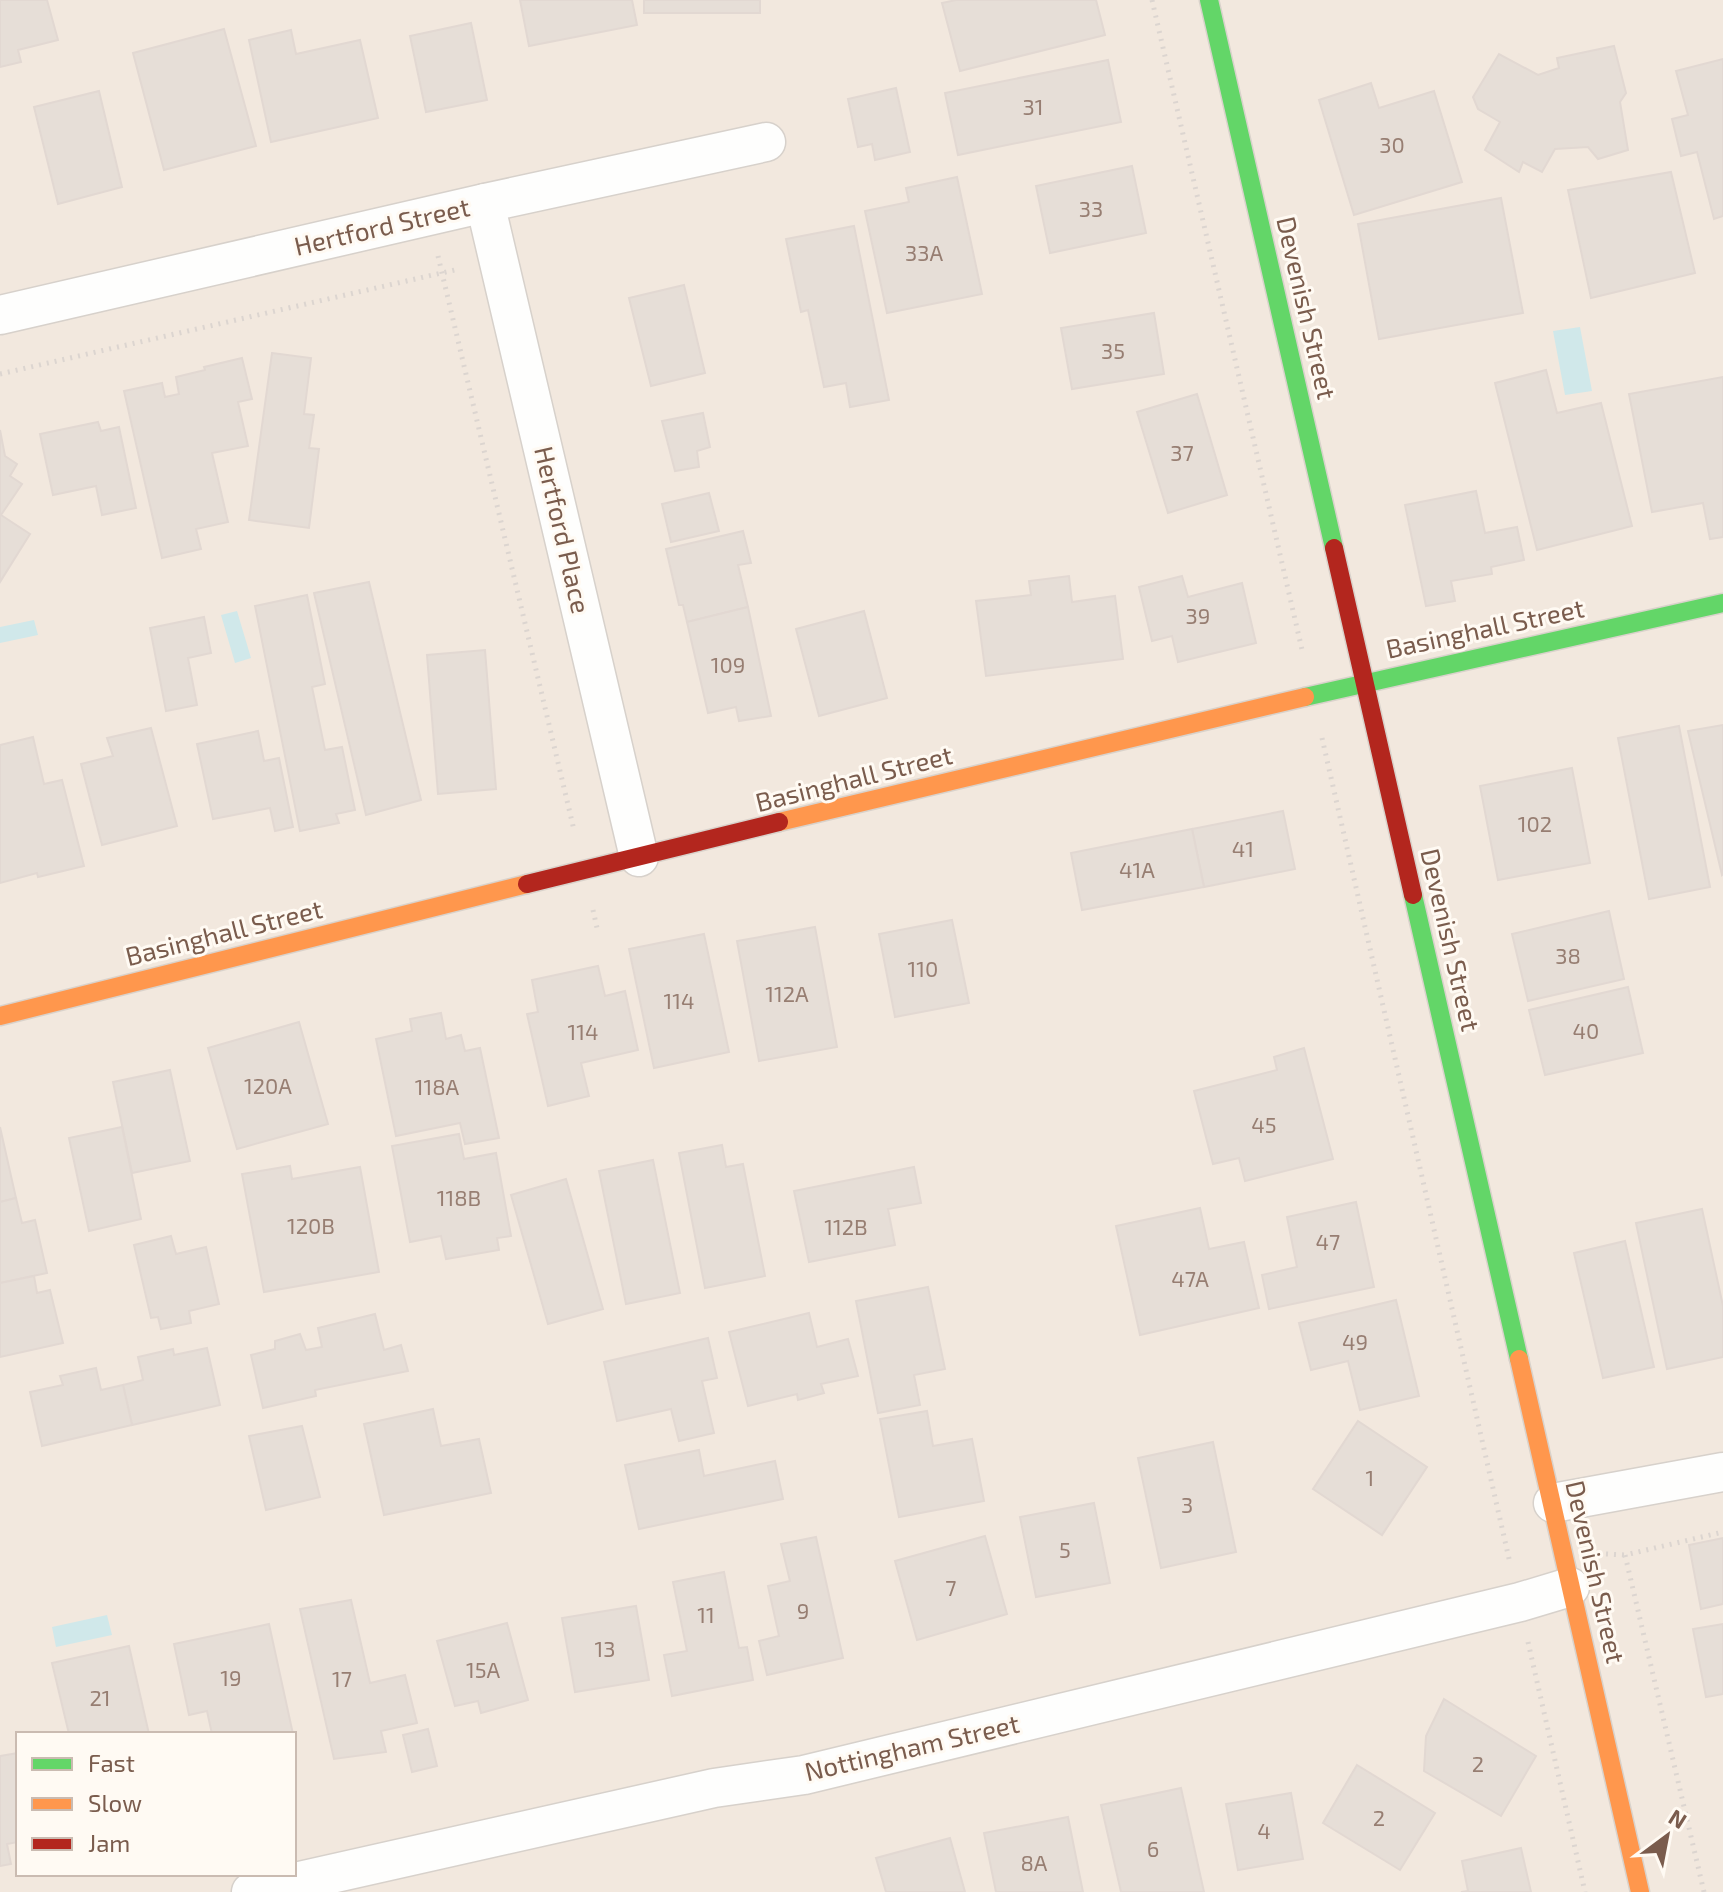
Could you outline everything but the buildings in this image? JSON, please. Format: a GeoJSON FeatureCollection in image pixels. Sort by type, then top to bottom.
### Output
{"type":"FeatureCollection","features":[{"type":"Feature","properties":{"kind":"street","name":"Devenish Street"},"geometry":{"type":"LineString","coordinates":[[1209,0],[1640,1892]]}},
{"type":"Feature","properties":{"kind":"street","name":"Hertford Street"},"geometry":{"type":"LineString","coordinates":[[0,315],[485,203],[766,142]]}},
{"type":"Feature","properties":{"kind":"street","name":"Hertford Place"},"geometry":{"type":"LineString","coordinates":[[485,203],[639,857]]}},
{"type":"Feature","properties":{"kind":"street","name":"Basinghall Street"},"geometry":{"type":"LineString","coordinates":[[0,1016],[584,870],[1365,682],[1723,603]]}},
{"type":"Feature","properties":{"kind":"street"},"geometry":{"type":"LineString","coordinates":[[1553,1503],[1723,1472]]}},
{"type":"Feature","properties":{"kind":"street","name":"Nottingham Street"},"geometry":{"type":"LineString","coordinates":[[251,1892],[714,1788],[804,1775],[1520,1602],[1570,1587]]}},
{"type":"Feature","properties":{"kind":"path"},"geometry":{"type":"LineString","coordinates":[[1152,0],[1585,1892]]}},
{"type":"Feature","properties":{"kind":"path"},"geometry":{"type":"LineString","coordinates":[[428,216],[597,928]]}},
{"type":"Feature","properties":{"kind":"path"},"geometry":{"type":"LineString","coordinates":[[0,374],[499,260]]}},
{"type":"Feature","properties":{"kind":"path"},"geometry":{"type":"LineString","coordinates":[[1704,1892],[1625,1555],[1723,1532]]}},
{"type":"Feature","properties":{"kind":"shaded area"},"geometry":{"type":"Polygon","coordinates":[[[0,0],[1723,0],[1723,1892],[0,1892],[0,0]]]}},
{"type":"Feature","properties":{"kind":"water"},"geometry":{"type":"Polygon","coordinates":[[[1580,327],[1592,391],[1565,395],[1553,331],[1580,327]]]}},
{"type":"Feature","properties":{"kind":"water"},"geometry":{"type":"Polygon","coordinates":[[[237,611],[251,658],[235,663],[221,615],[237,611]]]}},
{"type":"Feature","properties":{"kind":"water"},"geometry":{"type":"Polygon","coordinates":[[[34,620],[38,635],[0,643],[0,627],[34,620]]]}},
{"type":"Feature","properties":{"kind":"water"},"geometry":{"type":"Polygon","coordinates":[[[107,1615],[112,1635],[56,1647],[52,1627],[107,1615]]]}},
{"type":"Feature","properties":{"kind":"traffic: fast"},"geometry":{"type":"LineString","coordinates":[[1209,0],[1334,548]]}},
{"type":"Feature","properties":{"kind":"traffic: fast"},"geometry":{"type":"LineString","coordinates":[[1305,697],[1723,603]]}},
{"type":"Feature","properties":{"kind":"traffic: fast"},"geometry":{"type":"LineString","coordinates":[[1413,895],[1519,1359]]}},
{"type":"Feature","properties":{"kind":"traffic: slow"},"geometry":{"type":"LineString","coordinates":[[779,822],[1305,697]]}},
{"type":"Feature","properties":{"kind":"traffic: slow"},"geometry":{"type":"LineString","coordinates":[[0,1016],[527,884]]}},
{"type":"Feature","properties":{"kind":"traffic: slow"},"geometry":{"type":"LineString","coordinates":[[1519,1359],[1640,1892]]}},
{"type":"Feature","properties":{"kind":"traffic: jam"},"geometry":{"type":"LineString","coordinates":[[1334,548],[1413,895]]}},
{"type":"Feature","properties":{"kind":"traffic: jam"},"geometry":{"type":"LineString","coordinates":[[527,884],[779,822]]}}]}
